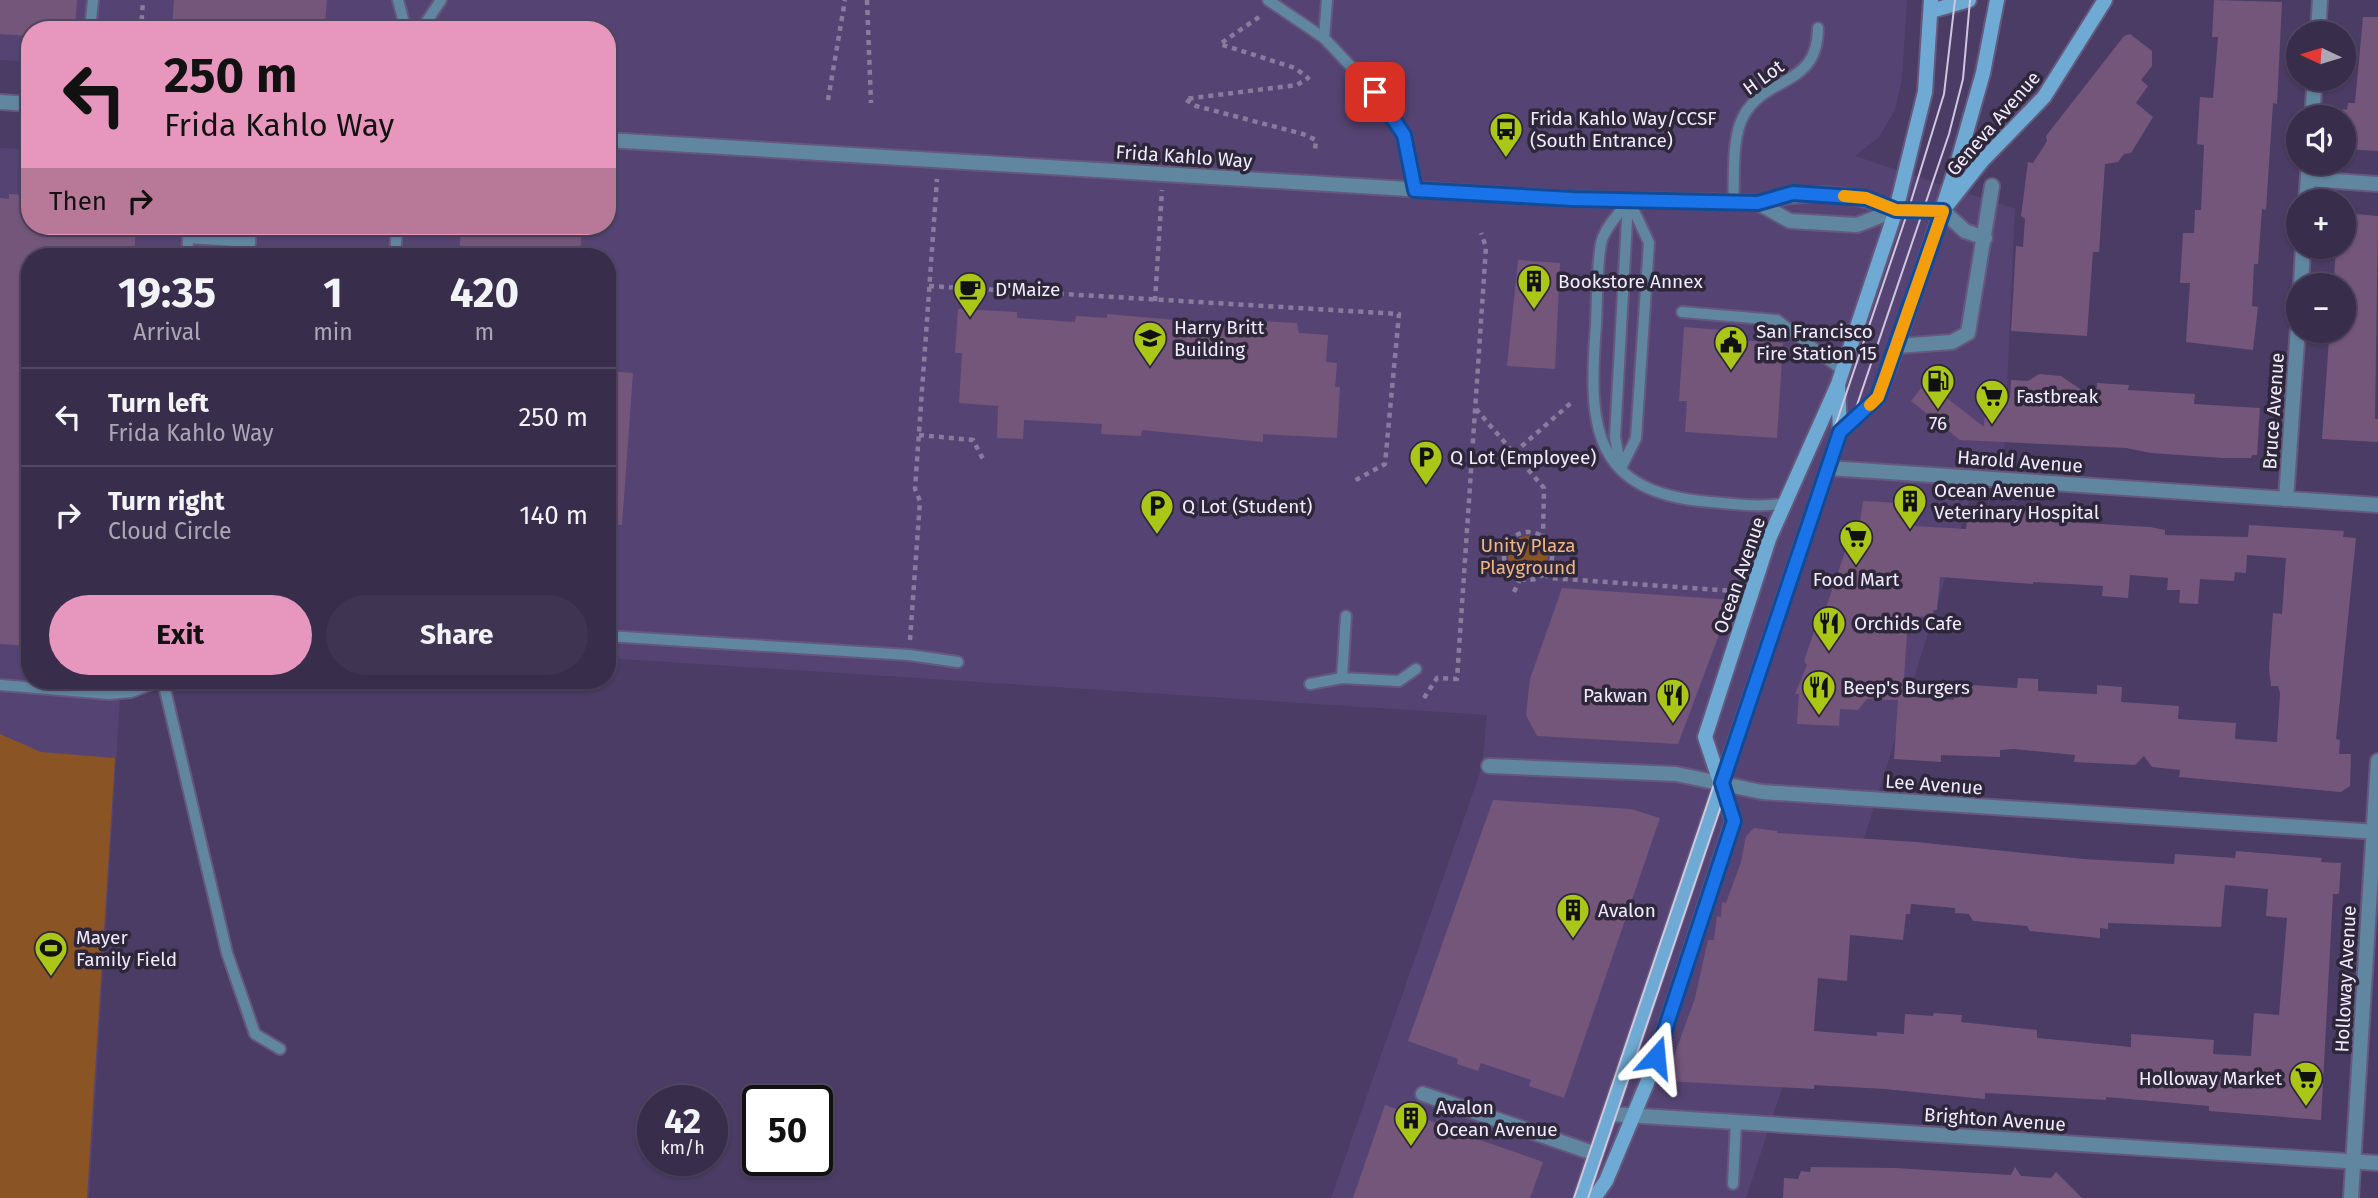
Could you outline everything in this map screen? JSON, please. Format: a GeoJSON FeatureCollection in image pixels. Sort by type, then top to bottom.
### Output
{"type":"FeatureCollection","features":[{"type":"Feature","properties":{"kind":"main road"},"geometry":{"type":"LineString","coordinates":[[1933,4],[1969,0]]}},
{"type":"Feature","properties":{"kind":"main road","name":"Ocean Avenue"},"geometry":{"type":"LineString","coordinates":[[1840,432],[1878,397],[1897,346],[1943,211],[1983,73],[1997,0]]}},
{"type":"Feature","properties":{"kind":"main road","name":"Geneva Avenue"},"geometry":{"type":"LineString","coordinates":[[1943,211],[1982,161],[2044,97],[2105,0]]}},
{"type":"Feature","properties":{"kind":"main road","name":"Ocean Avenue"},"geometry":{"type":"LineString","coordinates":[[1594,1198],[1606,1181],[1647,1083],[1734,821],[1705,737],[1769,538],[1840,377],[1896,210],[1925,92],[1933,4]]}},
{"type":"Feature","properties":{"kind":"main road","name":"Frida Kahlo Way"},"geometry":{"type":"LineString","coordinates":[[1896,210],[1943,211]]}},
{"type":"Feature","properties":{"kind":"main road","name":"Ocean Avenue"},"geometry":{"type":"LineString","coordinates":[[1581,1198],[1840,432],[1840,377]]}},
{"type":"Feature","properties":{"kind":"street"},"geometry":{"type":"LineString","coordinates":[[2319,21],[2320,0]]}},
{"type":"Feature","properties":{"kind":"street"},"geometry":{"type":"LineString","coordinates":[[0,102],[21,103]]}},
{"type":"Feature","properties":{"kind":"street","name":"Frida Kahlo Way"},"geometry":{"type":"LineString","coordinates":[[616,141],[1415,190],[1629,200],[1758,203],[1793,193],[1866,198],[1896,210]]}},
{"type":"Feature","properties":{"kind":"street"},"geometry":{"type":"LineString","coordinates":[[2307,189],[2308,175]]}},
{"type":"Feature","properties":{"kind":"street"},"geometry":{"type":"LineString","coordinates":[[2308,179],[2378,184]]}},
{"type":"Feature","properties":{"kind":"street"},"geometry":{"type":"LineString","coordinates":[[1897,346],[1952,342],[1968,334],[1992,186]]}},
{"type":"Feature","properties":{"kind":"street","name":"Frida Kahlo Way"},"geometry":{"type":"LineString","coordinates":[[1758,203],[1790,221],[1857,225],[1896,210]]}},
{"type":"Feature","properties":{"kind":"street"},"geometry":{"type":"LineString","coordinates":[[1943,211],[1965,231],[1985,238]]}},
{"type":"Feature","properties":{"kind":"street","name":"Bruce Avenue"},"geometry":{"type":"LineString","coordinates":[[2286,499],[2297,343]]}},
{"type":"Feature","properties":{"kind":"street","name":"Harold Avenue"},"geometry":{"type":"LineString","coordinates":[[1828,468],[2378,505]]}},
{"type":"Feature","properties":{"kind":"street","name":"Holloway Avenue"},"geometry":{"type":"LineString","coordinates":[[2351,1198],[2376,832],[2378,761]]}},
{"type":"Feature","properties":{"kind":"street","name":"Lee Avenue"},"geometry":{"type":"LineString","coordinates":[[1489,766],[1676,775],[1762,792],[2376,832]]}},
{"type":"Feature","properties":{"kind":"street"},"geometry":{"type":"LineString","coordinates":[[1423,1094],[1596,1154]]}},
{"type":"Feature","properties":{"kind":"street","name":"Brighton Avenue"},"geometry":{"type":"LineString","coordinates":[[1609,1114],[2378,1163]]}},
{"type":"Feature","properties":{"kind":"lane"},"geometry":{"type":"LineString","coordinates":[[91,21],[93,0]]}},
{"type":"Feature","properties":{"kind":"lane"},"geometry":{"type":"LineString","coordinates":[[398,0],[404,21]]}},
{"type":"Feature","properties":{"kind":"lane"},"geometry":{"type":"LineString","coordinates":[[427,21],[441,0]]}},
{"type":"Feature","properties":{"kind":"lane"},"geometry":{"type":"LineString","coordinates":[[1268,0],[1325,38],[1375,92],[1404,135],[1415,190]]}},
{"type":"Feature","properties":{"kind":"lane"},"geometry":{"type":"LineString","coordinates":[[1325,38],[1326,0]]}},
{"type":"Feature","properties":{"kind":"lane","name":"H Lot"},"geometry":{"type":"LineString","coordinates":[[1733,202],[1738,127],[1754,102],[1805,69],[1814,59],[1818,47],[1818,28]]}},
{"type":"Feature","properties":{"kind":"lane"},"geometry":{"type":"LineString","coordinates":[[1621,468],[1636,438],[1649,243],[1629,200]]}},
{"type":"Feature","properties":{"kind":"lane"},"geometry":{"type":"LineString","coordinates":[[1621,468],[1615,437],[1629,200]]}},
{"type":"Feature","properties":{"kind":"lane"},"geometry":{"type":"LineString","coordinates":[[1629,200],[1602,240],[1592,386],[1600,440],[1621,468],[1648,490],[1676,499],[1770,506],[1786,502]]}},
{"type":"Feature","properties":{"kind":"lane"},"geometry":{"type":"LineString","coordinates":[[188,248],[189,235]]}},
{"type":"Feature","properties":{"kind":"lane"},"geometry":{"type":"LineString","coordinates":[[250,235],[250,248]]}},
{"type":"Feature","properties":{"kind":"lane"},"geometry":{"type":"LineString","coordinates":[[189,239],[250,242]]}},
{"type":"Feature","properties":{"kind":"lane"},"geometry":{"type":"LineString","coordinates":[[1682,312],[1777,320],[1840,377]]}},
{"type":"Feature","properties":{"kind":"lane"},"geometry":{"type":"LineString","coordinates":[[1342,678],[1346,616]]}},
{"type":"Feature","properties":{"kind":"lane"},"geometry":{"type":"LineString","coordinates":[[616,637],[909,655],[958,662]]}},
{"type":"Feature","properties":{"kind":"lane"},"geometry":{"type":"LineString","coordinates":[[1310,684],[1342,678],[1399,681],[1416,668]]}},
{"type":"Feature","properties":{"kind":"lane"},"geometry":{"type":"LineString","coordinates":[[0,685],[21,687]]}},
{"type":"Feature","properties":{"kind":"lane"},"geometry":{"type":"LineString","coordinates":[[48,689],[109,694],[139,689]]}},
{"type":"Feature","properties":{"kind":"lane"},"geometry":{"type":"LineString","coordinates":[[163,689],[227,953],[256,1034],[280,1049]]}},
{"type":"Feature","properties":{"kind":"lane"},"geometry":{"type":"LineString","coordinates":[[1733,1184],[1736,1122]]}},
{"type":"Feature","properties":{"kind":"path"},"geometry":{"type":"LineString","coordinates":[[142,21],[143,0]]}},
{"type":"Feature","properties":{"kind":"path"},"geometry":{"type":"LineString","coordinates":[[828,100],[845,0]]}},
{"type":"Feature","properties":{"kind":"path"},"geometry":{"type":"LineString","coordinates":[[867,0],[870,103]]}},
{"type":"Feature","properties":{"kind":"path"},"geometry":{"type":"LineString","coordinates":[[1259,17],[1220,44],[1295,68],[1308,78],[1297,85],[1185,99],[1196,106],[1303,134],[1316,141],[1315,150]]}},
{"type":"Feature","properties":{"kind":"path"},"geometry":{"type":"LineString","coordinates":[[909,655],[920,501],[915,489],[939,160]]}},
{"type":"Feature","properties":{"kind":"path"},"geometry":{"type":"LineString","coordinates":[[1155,301],[1163,174]]}},
{"type":"Feature","properties":{"kind":"path"},"geometry":{"type":"LineString","coordinates":[[1424,698],[1437,678],[1457,680],[1486,247],[1481,233]]}},
{"type":"Feature","properties":{"kind":"path"},"geometry":{"type":"LineString","coordinates":[[929,286],[1399,314],[1385,464],[1354,481]]}},
{"type":"Feature","properties":{"kind":"path"},"geometry":{"type":"LineString","coordinates":[[1514,453],[1572,402]]}},
{"type":"Feature","properties":{"kind":"path"},"geometry":{"type":"LineString","coordinates":[[1475,408],[1544,488],[1543,536],[1550,546],[1553,559],[1538,579],[1520,579],[1506,566],[1504,554],[1508,542],[1518,534],[1531,532],[1543,536]]}},
{"type":"Feature","properties":{"kind":"path"},"geometry":{"type":"LineString","coordinates":[[919,435],[973,440],[983,459]]}},
{"type":"Feature","properties":{"kind":"path"},"geometry":{"type":"LineString","coordinates":[[1544,574],[1550,578],[1734,591]]}},
{"type":"Feature","properties":{"kind":"path"},"geometry":{"type":"LineString","coordinates":[[1514,592],[1520,579]]}},
{"type":"Feature","properties":{"kind":"shaded area"},"geometry":{"type":"Polygon","coordinates":[[[0,0],[1907,0],[1902,78],[1895,110],[1879,137],[1855,156],[2015,209],[2004,454],[1971,495],[1867,829],[1746,1198],[1331,1198],[1482,767],[1487,715],[616,659],[616,248],[21,248],[21,689],[121,689],[89,1198],[0,1198],[0,148],[21,149],[21,235],[616,235],[616,21],[21,21],[21,61],[0,60],[0,0]]]}},
{"type":"Feature","properties":{"kind":"green space","name":"Unity Plaza Playground"},"geometry":{"type":"Polygon","coordinates":[[[1528,536],[1536,537],[1542,542],[1547,548],[1547,564],[1542,570],[1536,575],[1528,576],[1520,575],[1514,570],[1509,564],[1508,556],[1509,548],[1514,542],[1520,537],[1528,536]]]}},
{"type":"Feature","properties":{"kind":"green space","name":"Mayer Family Field"},"geometry":{"type":"Polygon","coordinates":[[[0,734],[41,752],[115,758],[87,1198],[0,1198],[0,734]]]}},
{"type":"Feature","properties":{"kind":"building"},"geometry":{"type":"Polygon","coordinates":[[[0,0],[77,0],[76,21],[21,21],[21,35],[0,34],[0,0]]]}},
{"type":"Feature","properties":{"kind":"building"},"geometry":{"type":"Polygon","coordinates":[[[174,0],[327,0],[325,21],[173,21],[174,0]]]}},
{"type":"Feature","properties":{"kind":"building"},"geometry":{"type":"Polygon","coordinates":[[[2214,0],[2282,2],[2277,104],[2273,103],[2266,210],[2262,209],[2258,264],[2254,264],[2252,306],[2258,307],[2253,350],[2186,342],[2190,283],[2180,283],[2183,233],[2194,233],[2195,210],[2201,210],[2204,145],[2197,144],[2200,97],[2213,98],[2218,37],[2212,37],[2214,0]]]}},
{"type":"Feature","properties":{"kind":"building"},"geometry":{"type":"Polygon","coordinates":[[[2363,17],[2378,17],[2378,151],[2356,150],[2356,105],[2348,105],[2355,103],[2363,17]]]}},
{"type":"Feature","properties":{"kind":"building"},"geometry":{"type":"Polygon","coordinates":[[[2130,34],[2152,51],[2152,66],[2141,80],[2148,86],[2136,103],[2153,117],[2131,153],[2124,154],[2118,162],[2105,164],[2099,252],[2093,252],[2087,336],[2011,331],[2016,246],[2023,247],[2025,219],[2021,216],[2028,162],[2033,163],[2047,141],[2046,136],[2124,36],[2130,34]]]}},
{"type":"Feature","properties":{"kind":"building"},"geometry":{"type":"Polygon","coordinates":[[[9,194],[21,195],[21,235],[135,235],[135,248],[21,248],[21,645],[0,644],[0,198],[9,199],[9,194]]]}},
{"type":"Feature","properties":{"kind":"building"},"geometry":{"type":"Polygon","coordinates":[[[2356,214],[2378,216],[2375,419],[2378,419],[2378,442],[2322,439],[2329,343],[2356,343],[2356,273],[2334,273],[2335,259],[2356,259],[2356,214]]]}},
{"type":"Feature","properties":{"kind":"building"},"geometry":{"type":"Polygon","coordinates":[[[460,235],[581,235],[581,248],[460,248],[460,235]]]}},
{"type":"Feature","properties":{"kind":"building","name":"Bookstore Annex"},"geometry":{"type":"Polygon","coordinates":[[[1518,260],[1560,263],[1555,369],[1507,366],[1518,260]]]}},
{"type":"Feature","properties":{"kind":"building","name":"Harry Britt Building"},"geometry":{"type":"Polygon","coordinates":[[[958,309],[1017,312],[1017,318],[1075,322],[1076,316],[1107,318],[1107,314],[1245,326],[1245,320],[1297,323],[1299,333],[1328,335],[1326,362],[1337,363],[1335,387],[1340,387],[1337,438],[1263,434],[1263,442],[1142,430],[1141,436],[1101,434],[1102,424],[1024,420],[1023,439],[997,438],[998,406],[959,403],[962,353],[955,353],[958,309]]]}},
{"type":"Feature","properties":{"kind":"building","name":"San Francisco Fire Station 15"},"geometry":{"type":"Polygon","coordinates":[[[1684,327],[1721,330],[1720,339],[1783,343],[1777,438],[1685,432],[1687,401],[1679,401],[1684,327]]]}},
{"type":"Feature","properties":{"kind":"building"},"geometry":{"type":"Polygon","coordinates":[[[616,372],[633,373],[622,525],[616,525],[616,372]]]}},
{"type":"Feature","properties":{"kind":"building"},"geometry":{"type":"Polygon","coordinates":[[[2039,374],[2061,376],[2096,400],[2097,383],[2129,385],[2128,390],[2195,394],[2194,404],[2260,408],[2257,455],[2252,455],[2251,458],[2223,458],[2151,453],[2126,448],[1960,440],[1911,401],[1926,382],[1984,427],[1986,402],[2006,403],[2006,398],[2010,398],[2011,380],[2028,381],[2039,374]]]}},
{"type":"Feature","properties":{"kind":"building"},"geometry":{"type":"Polygon","coordinates":[[[1863,501],[1915,504],[1914,526],[1966,529],[1967,517],[1973,517],[1973,511],[1995,513],[1996,508],[2053,511],[2052,521],[2150,527],[2165,530],[2165,535],[2248,537],[2249,525],[2344,531],[2343,537],[2356,538],[2336,739],[2340,740],[2339,754],[2351,754],[2350,786],[2341,792],[2179,777],[2180,770],[2152,767],[2144,756],[2135,765],[2074,762],[2075,755],[2014,749],[2000,750],[2000,757],[1941,755],[1941,762],[1894,759],[1898,700],[1867,699],[1858,710],[1840,709],[1839,726],[1797,724],[1799,694],[1795,694],[1807,665],[1804,661],[1821,611],[1825,611],[1847,546],[1850,546],[1855,521],[1860,521],[1863,501]],[[2247,555],[2246,573],[2235,572],[2234,581],[2200,579],[2198,604],[2179,603],[2180,590],[2167,590],[2168,578],[2130,575],[2128,598],[2102,596],[2103,586],[1940,577],[1937,610],[1933,610],[1932,617],[1908,616],[1903,696],[1954,700],[1955,684],[2017,688],[2018,678],[2038,679],[2038,691],[2097,694],[2097,685],[2122,687],[2121,702],[2179,706],[2178,719],[2236,723],[2235,739],[2277,742],[2280,693],[2278,686],[2271,686],[2269,669],[2273,613],[2282,614],[2286,558],[2247,555]]]}},
{"type":"Feature","properties":{"kind":"building"},"geometry":{"type":"Polygon","coordinates":[[[1562,588],[1732,600],[1678,744],[1537,736],[1526,715],[1530,679],[1562,588]]]}},
{"type":"Feature","properties":{"kind":"building","name":"Avalon"},"geometry":{"type":"Polygon","coordinates":[[[1493,800],[1631,809],[1660,818],[1564,1098],[1529,1086],[1531,1080],[1481,1063],[1478,1071],[1457,1064],[1458,1059],[1408,1041],[1493,800]]]}},
{"type":"Feature","properties":{"kind":"building"},"geometry":{"type":"Polygon","coordinates":[[[1754,828],[1777,833],[2174,864],[2175,854],[2235,858],[2236,851],[2322,858],[2321,862],[2341,863],[2339,894],[2333,894],[2321,1120],[2209,1111],[2209,1106],[2106,1097],[2106,1100],[1985,1093],[1985,1099],[1814,1085],[1814,1089],[1665,1081],[1695,998],[1708,940],[1714,940],[1717,916],[1721,917],[1722,902],[1726,903],[1741,862],[1746,836],[1754,828]],[[2225,885],[2221,927],[2108,923],[2108,929],[2100,928],[2100,938],[2030,931],[2027,926],[1973,921],[1969,914],[1955,913],[1955,908],[1911,904],[1910,914],[1906,914],[1903,940],[1850,935],[1847,981],[1818,978],[1814,1031],[1877,1036],[1877,1032],[1904,1034],[1905,1014],[1933,1016],[1934,1013],[1962,1015],[1961,1022],[2037,1030],[2037,1038],[2131,1047],[2131,1034],[2214,1040],[2213,1054],[2251,1056],[2254,1013],[2279,1015],[2287,918],[2266,916],[2268,889],[2225,885]]]}},
{"type":"Feature","properties":{"kind":"building"},"geometry":{"type":"Polygon","coordinates":[[[1385,1105],[1436,1123],[1437,1119],[1459,1126],[1457,1132],[1543,1162],[1530,1198],[1353,1198],[1385,1105]]]}},
{"type":"Feature","properties":{"kind":"building"},"geometry":{"type":"Polygon","coordinates":[[[1811,1167],[1895,1168],[2011,1175],[2015,1167],[2021,1176],[2051,1178],[2056,1172],[2082,1198],[1783,1198],[1784,1178],[1798,1179],[1801,1171],[1810,1172],[1811,1167]]]}},
{"type":"Feature","properties":{"kind":"tram line"},"geometry":{"type":"LineString","coordinates":[[1574,1198],[1908,211],[1944,94],[1955,0]]}},
{"type":"Feature","properties":{"kind":"tram line"},"geometry":{"type":"LineString","coordinates":[[1588,1198],[1949,134],[1963,79],[1970,0]]}},
{"type":"Feature","properties":{"kind":"slow traffic"},"geometry":{"type":"LineString","coordinates":[[1844,196],[1866,198],[1896,210],[1943,211],[1878,397],[1870,405]]}},
{"type":"Feature","properties":{"kind":"place","name":"Frida Kahlo Way/CCSF (South Entrance)"},"geometry":{"type":"Point","coordinates":[1506,159]}},
{"type":"Feature","properties":{"kind":"place","name":"Bookstore Annex"},"geometry":{"type":"Point","coordinates":[1534,311]}},
{"type":"Feature","properties":{"kind":"place","name":"D'Maize"},"geometry":{"type":"Point","coordinates":[970,319]}},
{"type":"Feature","properties":{"kind":"place","name":"Harry Britt Building"},"geometry":{"type":"Point","coordinates":[1150,368]}},
{"type":"Feature","properties":{"kind":"place","name":"San Francisco Fire Station 15"},"geometry":{"type":"Point","coordinates":[1731,372]}},
{"type":"Feature","properties":{"kind":"place","name":"76"},"geometry":{"type":"Point","coordinates":[1938,411]}},
{"type":"Feature","properties":{"kind":"place","name":"Fastbreak"},"geometry":{"type":"Point","coordinates":[1992,426]}},
{"type":"Feature","properties":{"kind":"place","name":"Q Lot (Employee)"},"geometry":{"type":"Point","coordinates":[1426,487]}},
{"type":"Feature","properties":{"kind":"place","name":"Ocean Avenue Veterinary Hospital"},"geometry":{"type":"Point","coordinates":[1910,531]}},
{"type":"Feature","properties":{"kind":"place","name":"Q Lot (Student)"},"geometry":{"type":"Point","coordinates":[1157,536]}},
{"type":"Feature","properties":{"kind":"place","name":"Food Mart"},"geometry":{"type":"Point","coordinates":[1856,567]}},
{"type":"Feature","properties":{"kind":"place","name":"Orchids Cafe"},"geometry":{"type":"Point","coordinates":[1829,653]}},
{"type":"Feature","properties":{"kind":"place","name":"Beep's Burgers"},"geometry":{"type":"Point","coordinates":[1819,717]}},
{"type":"Feature","properties":{"kind":"place","name":"Pakwan"},"geometry":{"type":"Point","coordinates":[1673,725]}},
{"type":"Feature","properties":{"kind":"place","name":"Avalon"},"geometry":{"type":"Point","coordinates":[1573,940]}},
{"type":"Feature","properties":{"kind":"place","name":"Mayer Family Field"},"geometry":{"type":"Point","coordinates":[51,978]}},
{"type":"Feature","properties":{"kind":"place","name":"Holloway Market"},"geometry":{"type":"Point","coordinates":[2306,1108]}},
{"type":"Feature","properties":{"kind":"place","name":"Avalon Ocean Avenue"},"geometry":{"type":"Point","coordinates":[1411,1148]}},
{"type":"Feature","properties":{"kind":"route"},"geometry":{"type":"LineString","coordinates":[[1375,92],[1404,135],[1415,190],[1572,199],[1758,203],[1793,193],[1866,198],[1896,210],[1943,211],[1878,397],[1840,432],[1722,783],[1734,821],[1656,1057]]}}]}
